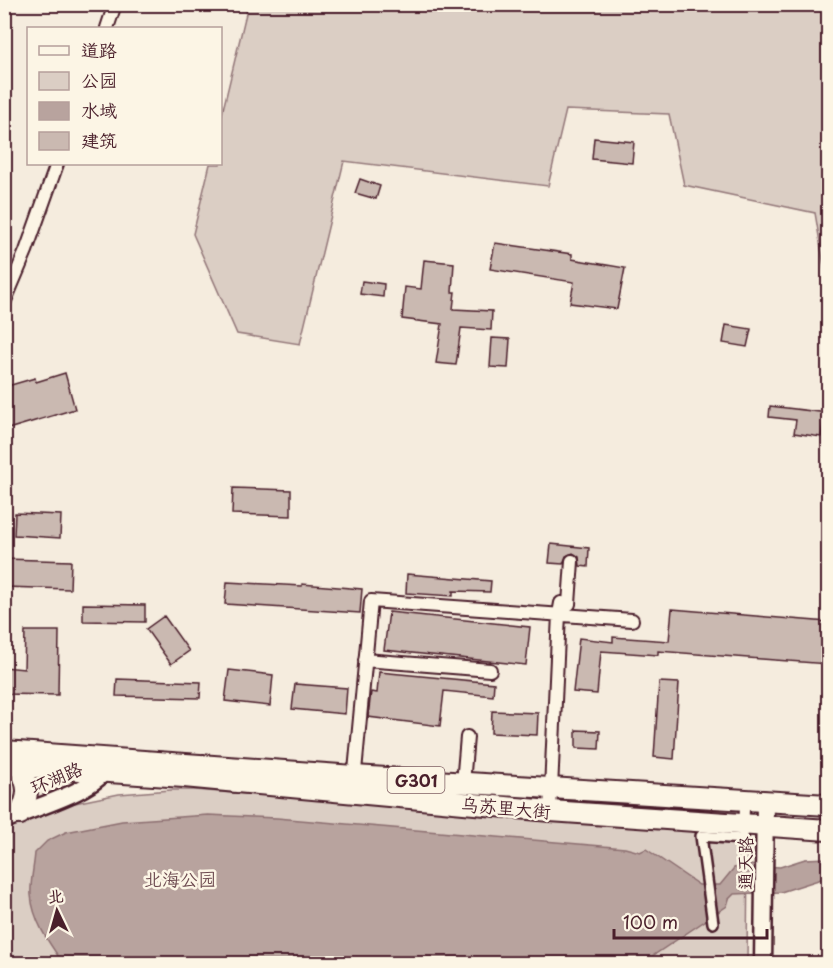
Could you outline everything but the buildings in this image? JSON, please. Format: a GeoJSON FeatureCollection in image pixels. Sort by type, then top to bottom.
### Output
{"type":"FeatureCollection","features":[{"type":"Feature","properties":{"kind":"highway","name":"乌苏里大街"},"geometry":{"type":"LineString","coordinates":[[4,751],[184,777],[353,784],[463,783],[828,805]]}},
{"type":"Feature","properties":{"kind":"highway","name":"乌苏里大街"},"geometry":{"type":"LineString","coordinates":[[12,766],[110,766]]}},
{"type":"Feature","properties":{"kind":"highway"},"geometry":{"type":"LineString","coordinates":[[12,766],[25,778],[28,794],[26,801],[12,817]]}},
{"type":"Feature","properties":{"kind":"highway","name":"乌苏里大街"},"geometry":{"type":"LineString","coordinates":[[353,784],[550,811],[828,830]]}},
{"type":"Feature","properties":{"kind":"main road","name":"环湖路"},"geometry":{"type":"LineString","coordinates":[[12,817],[86,788],[110,766]]}},
{"type":"Feature","properties":{"kind":"main road","name":"通天路"},"geometry":{"type":"LineString","coordinates":[[755,799],[764,826],[763,963]]}},
{"type":"Feature","properties":{"kind":"street"},"geometry":{"type":"LineString","coordinates":[[107,27],[115,4]]}},
{"type":"Feature","properties":{"kind":"street"},"geometry":{"type":"LineString","coordinates":[[4,303],[26,251],[57,165]]}},
{"type":"Feature","properties":{"kind":"street"},"geometry":{"type":"LineString","coordinates":[[550,811],[559,614],[561,603],[569,604],[572,561]]}},
{"type":"Feature","properties":{"kind":"street"},"geometry":{"type":"LineString","coordinates":[[353,784],[370,601],[632,620]]}},
{"type":"Feature","properties":{"kind":"street"},"geometry":{"type":"LineString","coordinates":[[365,660],[490,670]]}},
{"type":"Feature","properties":{"kind":"street"},"geometry":{"type":"LineString","coordinates":[[463,783],[467,737]]}},
{"type":"Feature","properties":{"kind":"street"},"geometry":{"type":"LineString","coordinates":[[713,923],[700,836],[743,839],[743,824],[755,799]]}},
{"type":"Feature","properties":{"kind":"green space"},"geometry":{"type":"Polygon","coordinates":[[[248,5],[828,5],[828,290],[815,213],[684,185],[669,114],[566,110],[548,186],[344,161],[300,344],[237,334],[193,234],[210,165],[222,165],[222,114],[248,5]]]}},
{"type":"Feature","properties":{"kind":"green space","name":"北海公园"},"geometry":{"type":"Polygon","coordinates":[[[171,790],[733,831],[740,835],[748,847],[747,963],[5,963],[4,828],[65,805],[119,794],[171,790]]]}},
{"type":"Feature","properties":{"kind":"water","name":"北海公园"},"geometry":{"type":"Polygon","coordinates":[[[208,815],[277,818],[625,848],[640,852],[646,849],[699,885],[720,885],[734,868],[747,865],[780,867],[805,859],[828,858],[828,877],[781,892],[734,894],[727,906],[642,963],[63,963],[42,931],[32,905],[31,885],[35,853],[47,841],[66,832],[122,821],[208,815]]]}}]}
